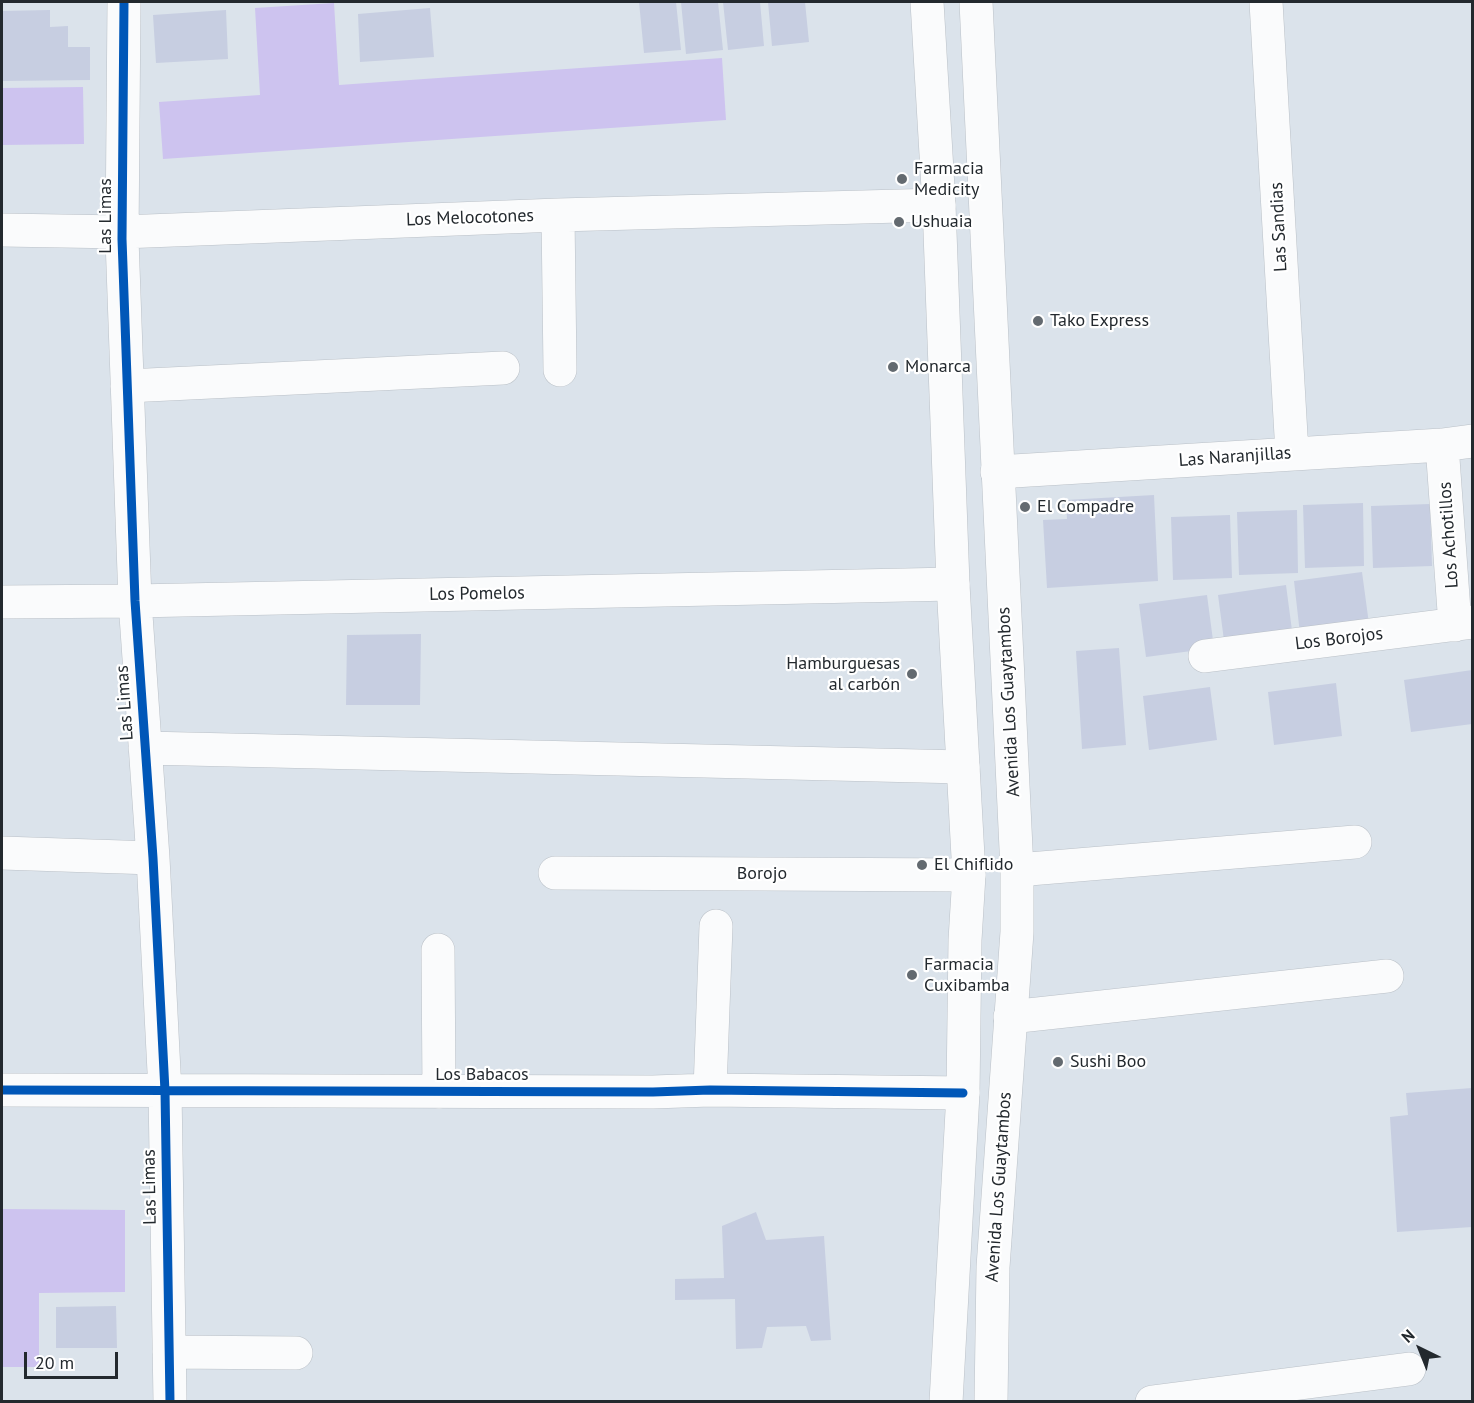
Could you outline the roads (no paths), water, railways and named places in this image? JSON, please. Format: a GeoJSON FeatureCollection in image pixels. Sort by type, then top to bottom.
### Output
{"type":"FeatureCollection","features":[{"type":"Feature","properties":{"kind":"street","name":"Las Limas"},"geometry":{"type":"LineString","coordinates":[[124,2],[122,232],[127,386],[135,602],[153,858],[165,1091],[170,1401]]}},
{"type":"Feature","properties":{"kind":"street"},"geometry":{"type":"LineString","coordinates":[[927,2],[939,205],[952,584],[969,875],[965,940],[963,1093],[946,1401]]}},
{"type":"Feature","properties":{"kind":"street","name":"Avenida Los Guaytambos"},"geometry":{"type":"LineString","coordinates":[[976,2],[1017,870],[1017,932],[993,1267],[991,1401]]}},
{"type":"Feature","properties":{"kind":"street","name":"Las Sandias"},"geometry":{"type":"LineString","coordinates":[[1266,2],[1292,453]]}},
{"type":"Feature","properties":{"kind":"street","name":"Los Melocotones"},"geometry":{"type":"LineString","coordinates":[[2,230],[122,232],[558,215],[939,205]]}},
{"type":"Feature","properties":{"kind":"street"},"geometry":{"type":"LineString","coordinates":[[558,215],[560,370]]}},
{"type":"Feature","properties":{"kind":"street"},"geometry":{"type":"LineString","coordinates":[[127,386],[503,368]]}},
{"type":"Feature","properties":{"kind":"street","name":"Las Naranjillas"},"geometry":{"type":"LineString","coordinates":[[997,472],[1457,443]]}},
{"type":"Feature","properties":{"kind":"street","name":"Los Achotillos"},"geometry":{"type":"LineString","coordinates":[[1457,443],[1464,623]]}},
{"type":"Feature","properties":{"kind":"street","name":"Los Pomelos"},"geometry":{"type":"LineString","coordinates":[[2,602],[135,602],[952,584]]}},
{"type":"Feature","properties":{"kind":"street","name":"Los Borojos"},"geometry":{"type":"LineString","coordinates":[[1205,656],[1464,623]]}},
{"type":"Feature","properties":{"kind":"street"},"geometry":{"type":"LineString","coordinates":[[145,748],[963,767]]}},
{"type":"Feature","properties":{"kind":"street"},"geometry":{"type":"LineString","coordinates":[[1017,870],[1354,842]]}},
{"type":"Feature","properties":{"kind":"street"},"geometry":{"type":"LineString","coordinates":[[2,853],[153,858]]}},
{"type":"Feature","properties":{"kind":"street","name":"Borojo"},"geometry":{"type":"LineString","coordinates":[[555,873],[969,875]]}},
{"type":"Feature","properties":{"kind":"street"},"geometry":{"type":"LineString","coordinates":[[710,1090],[716,926]]}},
{"type":"Feature","properties":{"kind":"street"},"geometry":{"type":"LineString","coordinates":[[438,950],[439,1092]]}},
{"type":"Feature","properties":{"kind":"street"},"geometry":{"type":"LineString","coordinates":[[1010,1017],[1387,976]]}},
{"type":"Feature","properties":{"kind":"street","name":"Los Babacos"},"geometry":{"type":"LineString","coordinates":[[2,1090],[439,1092],[710,1090],[963,1093]]}},
{"type":"Feature","properties":{"kind":"street"},"geometry":{"type":"LineString","coordinates":[[169,1352],[296,1353]]}},
{"type":"Feature","properties":{"kind":"street"},"geometry":{"type":"LineString","coordinates":[[1152,1401],[1409,1369]]}},
{"type":"Feature","properties":{"kind":"place","name":"Farmacia Medicity"},"geometry":{"type":"Point","coordinates":[902,179]}},
{"type":"Feature","properties":{"kind":"place","name":"Ushuaia"},"geometry":{"type":"Point","coordinates":[899,222]}},
{"type":"Feature","properties":{"kind":"place","name":"Tako Express"},"geometry":{"type":"Point","coordinates":[1038,321]}},
{"type":"Feature","properties":{"kind":"place","name":"Monarca"},"geometry":{"type":"Point","coordinates":[893,367]}},
{"type":"Feature","properties":{"kind":"place","name":"El Compadre"},"geometry":{"type":"Point","coordinates":[1025,507]}},
{"type":"Feature","properties":{"kind":"place","name":"Hamburguesas al carbón"},"geometry":{"type":"Point","coordinates":[912,674]}},
{"type":"Feature","properties":{"kind":"place","name":"El Chiflido"},"geometry":{"type":"Point","coordinates":[922,865]}},
{"type":"Feature","properties":{"kind":"place","name":"Farmacia Cuxibamba"},"geometry":{"type":"Point","coordinates":[912,975]}},
{"type":"Feature","properties":{"kind":"place","name":"Sushi Boo"},"geometry":{"type":"Point","coordinates":[1058,1062]}}]}
